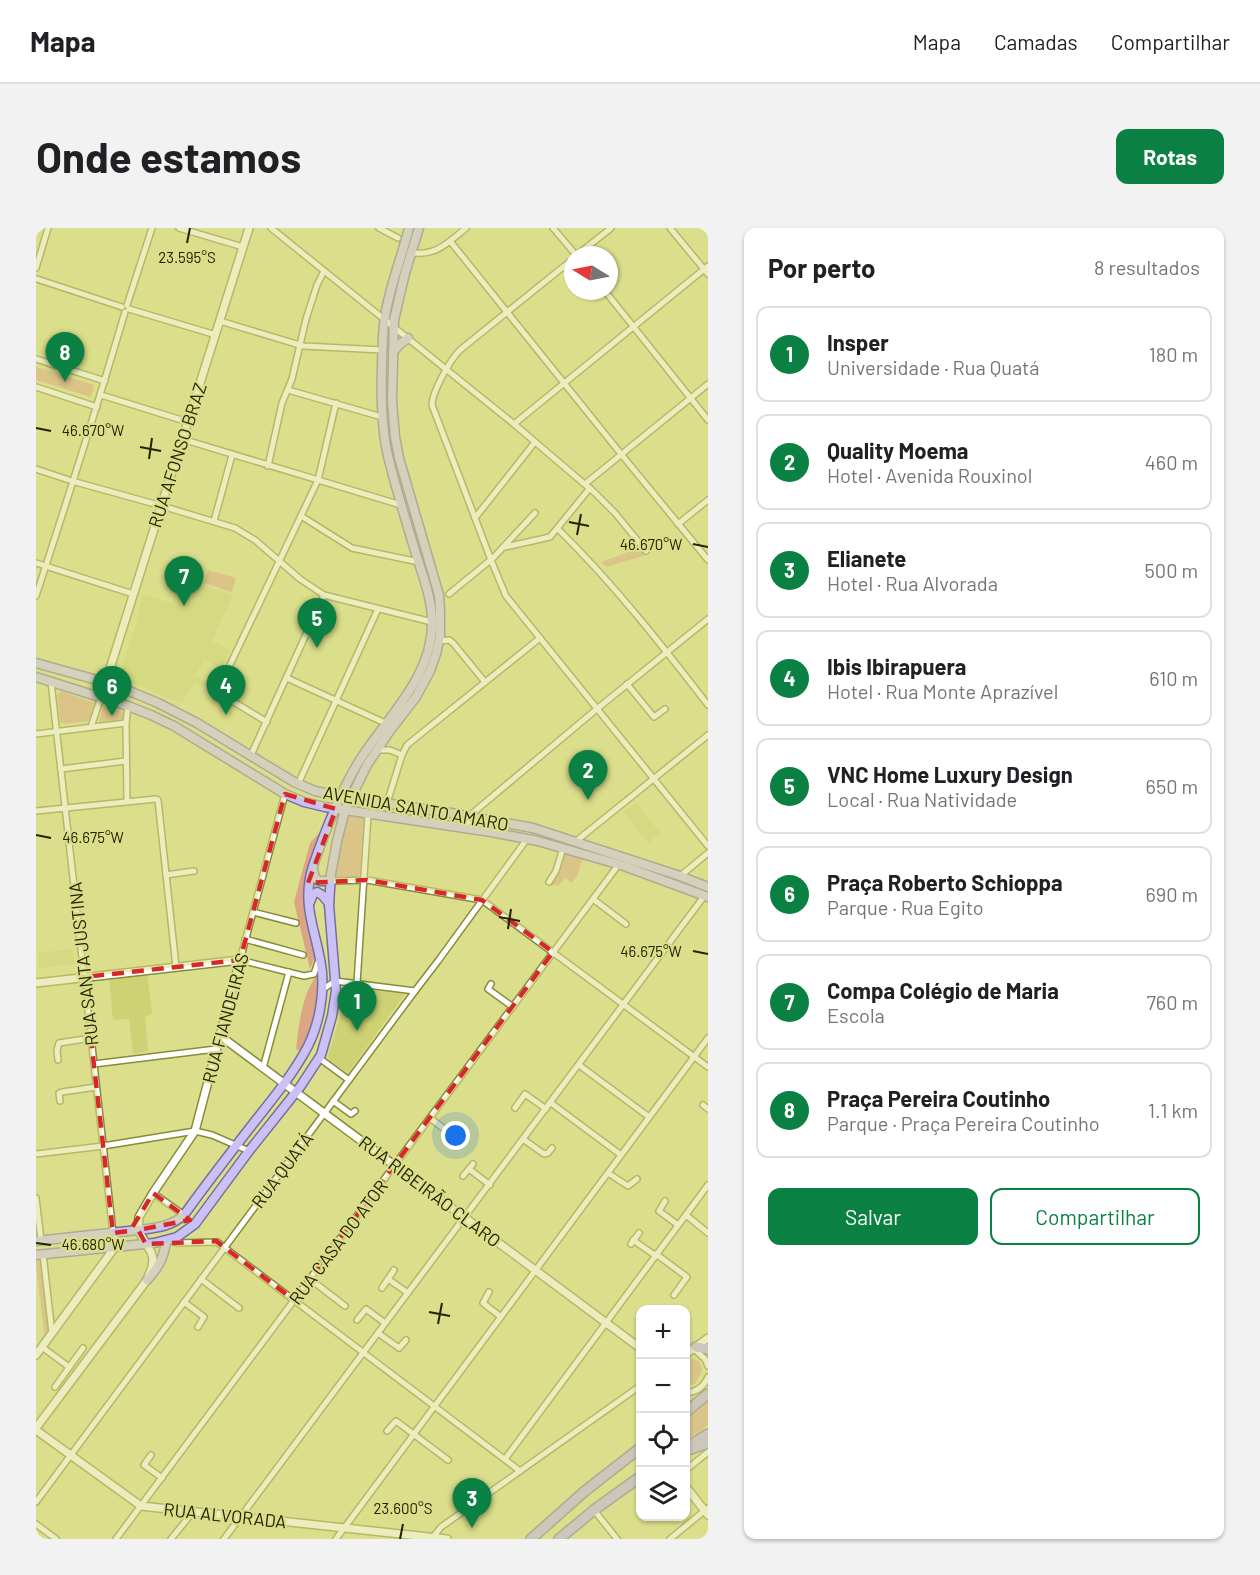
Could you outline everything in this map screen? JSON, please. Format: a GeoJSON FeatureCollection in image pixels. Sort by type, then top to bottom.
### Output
{"type":"FeatureCollection","features":[{"type":"Feature","properties":{"kind":"highway"},"geometry":{"type":"LineString","coordinates":[[694,1348],[708,1349]]}},
{"type":"Feature","properties":{"kind":"highway"},"geometry":{"type":"LineString","coordinates":[[690,1409],[708,1394]]}},
{"type":"Feature","properties":{"kind":"highway"},"geometry":{"type":"LineString","coordinates":[[690,1446],[708,1434]]}},
{"type":"Feature","properties":{"kind":"highway"},"geometry":{"type":"LineString","coordinates":[[690,1448],[708,1443]]}},
{"type":"Feature","properties":{"kind":"highway"},"geometry":{"type":"LineString","coordinates":[[531,1539],[585,1491],[636,1451]]}},
{"type":"Feature","properties":{"kind":"highway"},"geometry":{"type":"LineString","coordinates":[[559,1539],[636,1480]]}},
{"type":"Feature","properties":{"kind":"main road"},"geometry":{"type":"LineString","coordinates":[[39,1240],[138,1230],[175,1222],[184,1215],[284,1083],[309,1045],[318,1020],[322,990],[319,957],[308,907],[309,885],[314,866],[336,809],[416,697],[425,681],[439,641],[441,610],[437,585],[399,458],[395,437],[393,326],[409,228]]}},
{"type":"Feature","properties":{"kind":"main road"},"geometry":{"type":"LineString","coordinates":[[40,1255],[147,1244],[181,1235],[195,1224],[296,1092],[319,1058],[327,1037],[336,991],[329,903],[330,881],[346,797],[361,759],[421,670],[432,622],[429,595],[387,452],[382,417],[382,350],[385,319],[407,251],[419,228]]}},
{"type":"Feature","properties":{"kind":"main road"},"geometry":{"type":"LineString","coordinates":[[393,352],[408,338]]}},
{"type":"Feature","properties":{"kind":"main road","name":"AVENIDA SANTO AMARO"},"geometry":{"type":"LineString","coordinates":[[36,663],[106,682],[137,694],[180,714],[298,784],[315,791],[533,828],[707,893]]}},
{"type":"Feature","properties":{"kind":"main road","name":"AVENIDA SANTO AMARO"},"geometry":{"type":"LineString","coordinates":[[36,677],[151,715],[174,726],[285,794],[304,802],[368,815],[467,828],[528,839],[621,861]]}},
{"type":"Feature","properties":{"kind":"main road"},"geometry":{"type":"LineString","coordinates":[[314,866],[315,879],[330,881]]}},
{"type":"Feature","properties":{"kind":"main road"},"geometry":{"type":"LineString","coordinates":[[308,907],[315,893],[320,894],[329,903]]}},
{"type":"Feature","properties":{"kind":"main road"},"geometry":{"type":"LineString","coordinates":[[147,1280],[162,1261],[167,1240]]}},
{"type":"Feature","properties":{"kind":"street"},"geometry":{"type":"LineString","coordinates":[[36,268],[48,228]]}},
{"type":"Feature","properties":{"kind":"street"},"geometry":{"type":"LineString","coordinates":[[36,596],[152,228]]}},
{"type":"Feature","properties":{"kind":"street"},"geometry":{"type":"LineString","coordinates":[[179,228],[243,247]]}},
{"type":"Feature","properties":{"kind":"street","name":"RUA AFONSO BRAZ"},"geometry":{"type":"LineString","coordinates":[[101,697],[249,228]]}},
{"type":"Feature","properties":{"kind":"street"},"geometry":{"type":"LineString","coordinates":[[271,228],[514,423],[604,500],[646,551]]}},
{"type":"Feature","properties":{"kind":"street"},"geometry":{"type":"LineString","coordinates":[[380,228],[398,238]]}},
{"type":"Feature","properties":{"kind":"street"},"geometry":{"type":"LineString","coordinates":[[407,251],[421,254],[433,252],[443,247],[466,228]]}},
{"type":"Feature","properties":{"kind":"street"},"geometry":{"type":"LineString","coordinates":[[553,228],[569,246]]}},
{"type":"Feature","properties":{"kind":"street"},"geometry":{"type":"LineString","coordinates":[[588,246],[610,228]]}},
{"type":"Feature","properties":{"kind":"street"},"geometry":{"type":"LineString","coordinates":[[514,423],[707,270],[670,228]]}},
{"type":"Feature","properties":{"kind":"street"},"geometry":{"type":"LineString","coordinates":[[450,241],[708,560]]}},
{"type":"Feature","properties":{"kind":"street"},"geometry":{"type":"LineString","coordinates":[[564,266],[454,357],[433,397],[432,405],[490,560],[506,596],[708,846]]}},
{"type":"Feature","properties":{"kind":"street"},"geometry":{"type":"LineString","coordinates":[[268,466],[282,403],[292,379],[299,345],[317,285],[324,271]]}},
{"type":"Feature","properties":{"kind":"street"},"geometry":{"type":"LineString","coordinates":[[36,279],[216,335]]}},
{"type":"Feature","properties":{"kind":"street"},"geometry":{"type":"LineString","coordinates":[[612,300],[708,420]]}},
{"type":"Feature","properties":{"kind":"street"},"geometry":{"type":"LineString","coordinates":[[220,321],[299,345],[382,350]]}},
{"type":"Feature","properties":{"kind":"street"},"geometry":{"type":"LineString","coordinates":[[36,359],[105,381]]}},
{"type":"Feature","properties":{"kind":"street"},"geometry":{"type":"LineString","coordinates":[[504,547],[548,538],[558,529],[587,486],[621,454],[708,384]]}},
{"type":"Feature","properties":{"kind":"street"},"geometry":{"type":"LineString","coordinates":[[36,387],[97,407]]}},
{"type":"Feature","properties":{"kind":"street"},"geometry":{"type":"LineString","coordinates":[[288,390],[382,417]]}},
{"type":"Feature","properties":{"kind":"street"},"geometry":{"type":"LineString","coordinates":[[101,395],[188,422]]}},
{"type":"Feature","properties":{"kind":"street"},"geometry":{"type":"LineString","coordinates":[[267,722],[219,693],[218,690],[318,480],[336,404]]}},
{"type":"Feature","properties":{"kind":"street"},"geometry":{"type":"LineString","coordinates":[[183,439],[401,505]]}},
{"type":"Feature","properties":{"kind":"street"},"geometry":{"type":"LineString","coordinates":[[475,518],[535,442]]}},
{"type":"Feature","properties":{"kind":"street"},"geometry":{"type":"LineString","coordinates":[[214,521],[232,455]]}},
{"type":"Feature","properties":{"kind":"street"},"geometry":{"type":"LineString","coordinates":[[36,469],[235,528],[246,534],[300,579],[324,595],[432,622]]}},
{"type":"Feature","properties":{"kind":"street"},"geometry":{"type":"LineString","coordinates":[[678,524],[708,500]]}},
{"type":"Feature","properties":{"kind":"street"},"geometry":{"type":"LineString","coordinates":[[449,594],[504,547],[534,513]]}},
{"type":"Feature","properties":{"kind":"street"},"geometry":{"type":"LineString","coordinates":[[301,516],[352,548],[418,562]]}},
{"type":"Feature","properties":{"kind":"street"},"geometry":{"type":"LineString","coordinates":[[558,529],[597,569],[708,705]]}},
{"type":"Feature","properties":{"kind":"street"},"geometry":{"type":"LineString","coordinates":[[36,563],[133,594]]}},
{"type":"Feature","properties":{"kind":"street"},"geometry":{"type":"LineString","coordinates":[[251,755],[324,595]]}},
{"type":"Feature","properties":{"kind":"street"},"geometry":{"type":"LineString","coordinates":[[298,784],[378,609]]}},
{"type":"Feature","properties":{"kind":"street"},"geometry":{"type":"LineString","coordinates":[[467,828],[468,817],[708,619]]}},
{"type":"Feature","properties":{"kind":"street"},"geometry":{"type":"LineString","coordinates":[[387,803],[405,747],[540,638]]}},
{"type":"Feature","properties":{"kind":"street"},"geometry":{"type":"LineString","coordinates":[[439,641],[449,640],[453,643],[485,682]]}},
{"type":"Feature","properties":{"kind":"street"},"geometry":{"type":"LineString","coordinates":[[287,678],[385,723]]}},
{"type":"Feature","properties":{"kind":"street","name":"RUA SANTA JUSTINA"},"geometry":{"type":"LineString","coordinates":[[51,681],[115,1247]]}},
{"type":"Feature","properties":{"kind":"street"},"geometry":{"type":"LineString","coordinates":[[627,684],[654,717],[665,708]]}},
{"type":"Feature","properties":{"kind":"street"},"geometry":{"type":"LineString","coordinates":[[91,727],[101,697]]}},
{"type":"Feature","properties":{"kind":"street"},"geometry":{"type":"LineString","coordinates":[[127,801],[126,723],[128,706]]}},
{"type":"Feature","properties":{"kind":"street"},"geometry":{"type":"LineString","coordinates":[[36,734],[126,723]]}},
{"type":"Feature","properties":{"kind":"street"},"geometry":{"type":"LineString","coordinates":[[575,842],[708,735]]}},
{"type":"Feature","properties":{"kind":"street"},"geometry":{"type":"LineString","coordinates":[[376,750],[390,750],[402,755]]}},
{"type":"Feature","properties":{"kind":"street"},"geometry":{"type":"LineString","coordinates":[[61,769],[126,761]]}},
{"type":"Feature","properties":{"kind":"street","name":"RUA FIANDEIRAS"},"geometry":{"type":"LineString","coordinates":[[138,1230],[141,1214],[153,1193],[195,1131],[285,794]]}},
{"type":"Feature","properties":{"kind":"street"},"geometry":{"type":"LineString","coordinates":[[36,811],[158,800],[176,967]]}},
{"type":"Feature","properties":{"kind":"street"},"geometry":{"type":"LineString","coordinates":[[357,983],[368,815]]}},
{"type":"Feature","properties":{"kind":"street","name":"RUA QUATÁ"},"geometry":{"type":"LineString","coordinates":[[36,1502],[528,839]]}},
{"type":"Feature","properties":{"kind":"street"},"geometry":{"type":"LineString","coordinates":[[549,882],[556,871],[564,848]]}},
{"type":"Feature","properties":{"kind":"street"},"geometry":{"type":"LineString","coordinates":[[679,881],[708,853]]}},
{"type":"Feature","properties":{"kind":"street","name":"RUA CASA DO ATOR"},"geometry":{"type":"LineString","coordinates":[[116,1539],[621,861]]}},
{"type":"Feature","properties":{"kind":"street"},"geometry":{"type":"LineString","coordinates":[[165,875],[194,871]]}},
{"type":"Feature","properties":{"kind":"street"},"geometry":{"type":"LineString","coordinates":[[330,881],[364,880],[482,900],[708,1067]]}},
{"type":"Feature","properties":{"kind":"street"},"geometry":{"type":"LineString","coordinates":[[224,1539],[707,893]]}},
{"type":"Feature","properties":{"kind":"street"},"geometry":{"type":"LineString","coordinates":[[593,899],[626,924]]}},
{"type":"Feature","properties":{"kind":"street"},"geometry":{"type":"LineString","coordinates":[[253,912],[296,923]]}},
{"type":"Feature","properties":{"kind":"street"},"geometry":{"type":"LineString","coordinates":[[245,939],[303,955]]}},
{"type":"Feature","properties":{"kind":"street"},"geometry":{"type":"LineString","coordinates":[[36,982],[240,960],[304,976],[315,972],[319,957]]}},
{"type":"Feature","properties":{"kind":"street"},"geometry":{"type":"LineString","coordinates":[[263,1068],[289,972]]}},
{"type":"Feature","properties":{"kind":"street"},"geometry":{"type":"LineString","coordinates":[[322,990],[335,981],[415,991]]}},
{"type":"Feature","properties":{"kind":"street"},"geometry":{"type":"LineString","coordinates":[[491,984],[488,989],[513,1007]]}},
{"type":"Feature","properties":{"kind":"street","name":"RUA RIBEIRÃO CLARO"},"geometry":{"type":"LineString","coordinates":[[219,1035],[636,1345]]}},
{"type":"Feature","properties":{"kind":"street"},"geometry":{"type":"LineString","coordinates":[[58,1060],[59,1043],[91,1038]]}},
{"type":"Feature","properties":{"kind":"street"},"geometry":{"type":"LineString","coordinates":[[336,1539],[708,1038]]}},
{"type":"Feature","properties":{"kind":"street"},"geometry":{"type":"LineString","coordinates":[[94,1064],[216,1049]]}},
{"type":"Feature","properties":{"kind":"street"},"geometry":{"type":"LineString","coordinates":[[319,1058],[349,1080]]}},
{"type":"Feature","properties":{"kind":"street"},"geometry":{"type":"LineString","coordinates":[[579,1065],[650,1118]]}},
{"type":"Feature","properties":{"kind":"street"},"geometry":{"type":"LineString","coordinates":[[60,1101],[59,1093],[96,1087]]}},
{"type":"Feature","properties":{"kind":"street"},"geometry":{"type":"LineString","coordinates":[[515,1108],[526,1094],[546,1109]]}},
{"type":"Feature","properties":{"kind":"street"},"geometry":{"type":"LineString","coordinates":[[333,1101],[351,1114],[355,1111]]}},
{"type":"Feature","properties":{"kind":"street"},"geometry":{"type":"LineString","coordinates":[[551,1102],[621,1155]]}},
{"type":"Feature","properties":{"kind":"street"},"geometry":{"type":"LineString","coordinates":[[429,1118],[452,1135],[455,1130]]}},
{"type":"Feature","properties":{"kind":"street"},"geometry":{"type":"LineString","coordinates":[[36,1154],[195,1131],[212,1135],[249,1151]]}},
{"type":"Feature","properties":{"kind":"street"},"geometry":{"type":"LineString","coordinates":[[523,1140],[544,1154],[552,1148]]}},
{"type":"Feature","properties":{"kind":"street"},"geometry":{"type":"LineString","coordinates":[[464,1176],[471,1167],[490,1185]]}},
{"type":"Feature","properties":{"kind":"street"},"geometry":{"type":"LineString","coordinates":[[608,1173],[628,1186],[637,1179]]}},
{"type":"Feature","properties":{"kind":"street"},"geometry":{"type":"LineString","coordinates":[[505,1459],[708,1185]]}},
{"type":"Feature","properties":{"kind":"street"},"geometry":{"type":"LineString","coordinates":[[153,1193],[184,1215]]}},
{"type":"Feature","properties":{"kind":"street"},"geometry":{"type":"LineString","coordinates":[[36,1198],[39,1240]]}},
{"type":"Feature","properties":{"kind":"street"},"geometry":{"type":"LineString","coordinates":[[665,1201],[659,1211],[678,1225]]}},
{"type":"Feature","properties":{"kind":"street"},"geometry":{"type":"LineString","coordinates":[[686,1215],[708,1233]]}},
{"type":"Feature","properties":{"kind":"street"},"geometry":{"type":"LineString","coordinates":[[36,1429],[147,1280],[153,1259],[138,1230]]}},
{"type":"Feature","properties":{"kind":"street"},"geometry":{"type":"LineString","coordinates":[[639,1233],[632,1242],[656,1255],[687,1277],[674,1295]]}},
{"type":"Feature","properties":{"kind":"street"},"geometry":{"type":"LineString","coordinates":[[167,1240],[177,1244],[214,1241],[225,1247],[520,1471]]}},
{"type":"Feature","properties":{"kind":"street"},"geometry":{"type":"LineString","coordinates":[[36,1355],[115,1247]]}},
{"type":"Feature","properties":{"kind":"street"},"geometry":{"type":"LineString","coordinates":[[40,1255],[52,1333]]}},
{"type":"Feature","properties":{"kind":"street"},"geometry":{"type":"LineString","coordinates":[[382,1288],[394,1270]]}},
{"type":"Feature","properties":{"kind":"street"},"geometry":{"type":"LineString","coordinates":[[201,1279],[239,1308]]}},
{"type":"Feature","properties":{"kind":"street"},"geometry":{"type":"LineString","coordinates":[[310,1279],[345,1306]]}},
{"type":"Feature","properties":{"kind":"street"},"geometry":{"type":"LineString","coordinates":[[388,1279],[408,1293]]}},
{"type":"Feature","properties":{"kind":"street"},"geometry":{"type":"LineString","coordinates":[[489,1292],[483,1303],[501,1317]]}},
{"type":"Feature","properties":{"kind":"street"},"geometry":{"type":"LineString","coordinates":[[184,1302],[204,1317],[198,1327]]}},
{"type":"Feature","properties":{"kind":"street"},"geometry":{"type":"LineString","coordinates":[[357,1320],[366,1309],[385,1323]]}},
{"type":"Feature","properties":{"kind":"street"},"geometry":{"type":"LineString","coordinates":[[378,1333],[399,1348],[406,1340]]}},
{"type":"Feature","properties":{"kind":"street"},"geometry":{"type":"LineString","coordinates":[[690,1351],[708,1338]]}},
{"type":"Feature","properties":{"kind":"street"},"geometry":{"type":"LineString","coordinates":[[42,1347],[69,1367]]}},
{"type":"Feature","properties":{"kind":"street"},"geometry":{"type":"LineString","coordinates":[[55,1387],[83,1348]]}},
{"type":"Feature","properties":{"kind":"street"},"geometry":{"type":"LineString","coordinates":[[694,1348],[705,1359],[708,1366]]}},
{"type":"Feature","properties":{"kind":"street"},"geometry":{"type":"LineString","coordinates":[[690,1391],[699,1389],[708,1377]]}},
{"type":"Feature","properties":{"kind":"street"},"geometry":{"type":"LineString","coordinates":[[433,1538],[441,1527],[636,1389]]}},
{"type":"Feature","properties":{"kind":"street"},"geometry":{"type":"LineString","coordinates":[[387,1431],[396,1421],[448,1461]]}},
{"type":"Feature","properties":{"kind":"street","name":"RUA ALVORADA"},"geometry":{"type":"LineString","coordinates":[[36,1429],[141,1506],[447,1539]]}},
{"type":"Feature","properties":{"kind":"street"},"geometry":{"type":"LineString","coordinates":[[690,1467],[708,1452]]}},
{"type":"Feature","properties":{"kind":"street"},"geometry":{"type":"LineString","coordinates":[[151,1455],[144,1465],[162,1478]]}},
{"type":"Feature","properties":{"kind":"street"},"geometry":{"type":"LineString","coordinates":[[670,1539],[707,1511],[690,1492]]}},
{"type":"Feature","properties":{"kind":"street"},"geometry":{"type":"LineString","coordinates":[[594,1510],[617,1539]]}},
{"type":"Feature","properties":{"kind":"street"},"geometry":{"type":"LineString","coordinates":[[171,1539],[193,1512]]}},
{"type":"Feature","properties":{"kind":"street"},"geometry":{"type":"LineString","coordinates":[[36,1524],[56,1539]]}},
{"type":"Feature","properties":{"kind":"highlighted area"},"geometry":{"type":"Polygon","coordinates":[[[285,794],[336,809],[308,883],[367,880],[482,900],[553,952],[294,1300],[216,1241],[146,1244],[138,1230],[190,1220],[153,1193],[130,1231],[113,1233],[84,977],[240,960],[285,794]]]}},
{"type":"Feature","properties":{"kind":"shaded area"},"geometry":{"type":"Polygon","coordinates":[[[36,367],[94,385],[91,397],[36,380],[36,367]]]}},
{"type":"Feature","properties":{"kind":"shaded area"},"geometry":{"type":"Polygon","coordinates":[[[640,548],[646,555],[606,567],[601,562],[640,548]]]}},
{"type":"Feature","properties":{"kind":"shaded area"},"geometry":{"type":"Polygon","coordinates":[[[208,570],[236,578],[232,592],[204,583],[208,570]]]}},
{"type":"Feature","properties":{"kind":"shaded area"},"geometry":{"type":"Polygon","coordinates":[[[179,578],[233,595],[212,641],[230,650],[221,668],[204,660],[195,676],[213,685],[210,690],[194,682],[182,703],[119,677],[139,615],[162,621],[138,613],[143,595],[172,603],[179,578]]]}},
{"type":"Feature","properties":{"kind":"shaded area"},"geometry":{"type":"Polygon","coordinates":[[[61,691],[94,703],[88,721],[65,724],[60,722],[57,696],[61,691]]]}},
{"type":"Feature","properties":{"kind":"shaded area"},"geometry":{"type":"Polygon","coordinates":[[[103,706],[121,711],[124,719],[99,722],[103,706]]]}},
{"type":"Feature","properties":{"kind":"shaded area"},"geometry":{"type":"Polygon","coordinates":[[[636,803],[660,833],[648,843],[623,812],[636,803]]]}},
{"type":"Feature","properties":{"kind":"shaded area"},"geometry":{"type":"Polygon","coordinates":[[[350,814],[365,817],[368,822],[362,871],[355,877],[334,879],[334,870],[350,814]]]}},
{"type":"Feature","properties":{"kind":"shaded area"},"geometry":{"type":"Polygon","coordinates":[[[322,830],[305,897],[315,956],[310,969],[294,902],[310,843],[322,830]]]}},
{"type":"Feature","properties":{"kind":"shaded area"},"geometry":{"type":"Polygon","coordinates":[[[564,851],[573,853],[573,856],[582,859],[578,874],[572,883],[565,878],[558,886],[555,884],[553,886],[550,884],[559,871],[564,851]]]}},
{"type":"Feature","properties":{"kind":"shaded area"},"geometry":{"type":"Polygon","coordinates":[[[73,949],[74,964],[39,968],[38,953],[73,949]]]}},
{"type":"Feature","properties":{"kind":"shaded area"},"geometry":{"type":"Polygon","coordinates":[[[147,974],[152,1014],[145,1016],[148,1051],[133,1054],[129,1019],[113,1020],[109,978],[147,974]]]}},
{"type":"Feature","properties":{"kind":"shaded area"},"geometry":{"type":"Polygon","coordinates":[[[318,974],[319,985],[315,1014],[302,1052],[296,1049],[302,1009],[308,990],[318,974]]]}},
{"type":"Feature","properties":{"kind":"shaded area"},"geometry":{"type":"Polygon","coordinates":[[[348,987],[405,994],[348,1073],[329,1060],[328,1056],[340,1016],[342,994],[348,987]]]}},
{"type":"Feature","properties":{"kind":"shaded area"},"geometry":{"type":"Polygon","coordinates":[[[41,1257],[50,1332],[45,1339],[36,1265],[36,1258],[41,1257]]]}},
{"type":"Feature","properties":{"kind":"shaded area"},"geometry":{"type":"Polygon","coordinates":[[[690,1359],[700,1362],[702,1371],[695,1384],[690,1385],[690,1359]]]}},
{"type":"Feature","properties":{"kind":"shaded area"},"geometry":{"type":"Polygon","coordinates":[[[708,1402],[708,1425],[690,1437],[690,1417],[708,1402]]]}},
{"type":"Feature","properties":{"kind":"place","name":"Praça Pereira Coutinho"},"geometry":{"type":"Point","coordinates":[65,382]}},
{"type":"Feature","properties":{"kind":"place","name":"Compa Colégio de Maria"},"geometry":{"type":"Point","coordinates":[184,606]}},
{"type":"Feature","properties":{"kind":"place","name":"VNC Home Luxury Design"},"geometry":{"type":"Point","coordinates":[317,648]}},
{"type":"Feature","properties":{"kind":"place","name":"Ibis Ibirapuera"},"geometry":{"type":"Point","coordinates":[226,715]}},
{"type":"Feature","properties":{"kind":"place","name":"Praça Roberto Schioppa"},"geometry":{"type":"Point","coordinates":[112,716]}},
{"type":"Feature","properties":{"kind":"place","name":"Quality Moema"},"geometry":{"type":"Point","coordinates":[588,800]}},
{"type":"Feature","properties":{"kind":"place","name":"Insper"},"geometry":{"type":"Point","coordinates":[357,1031]}},
{"type":"Feature","properties":{"kind":"place","name":"Elianete"},"geometry":{"type":"Point","coordinates":[472,1528]}}]}
